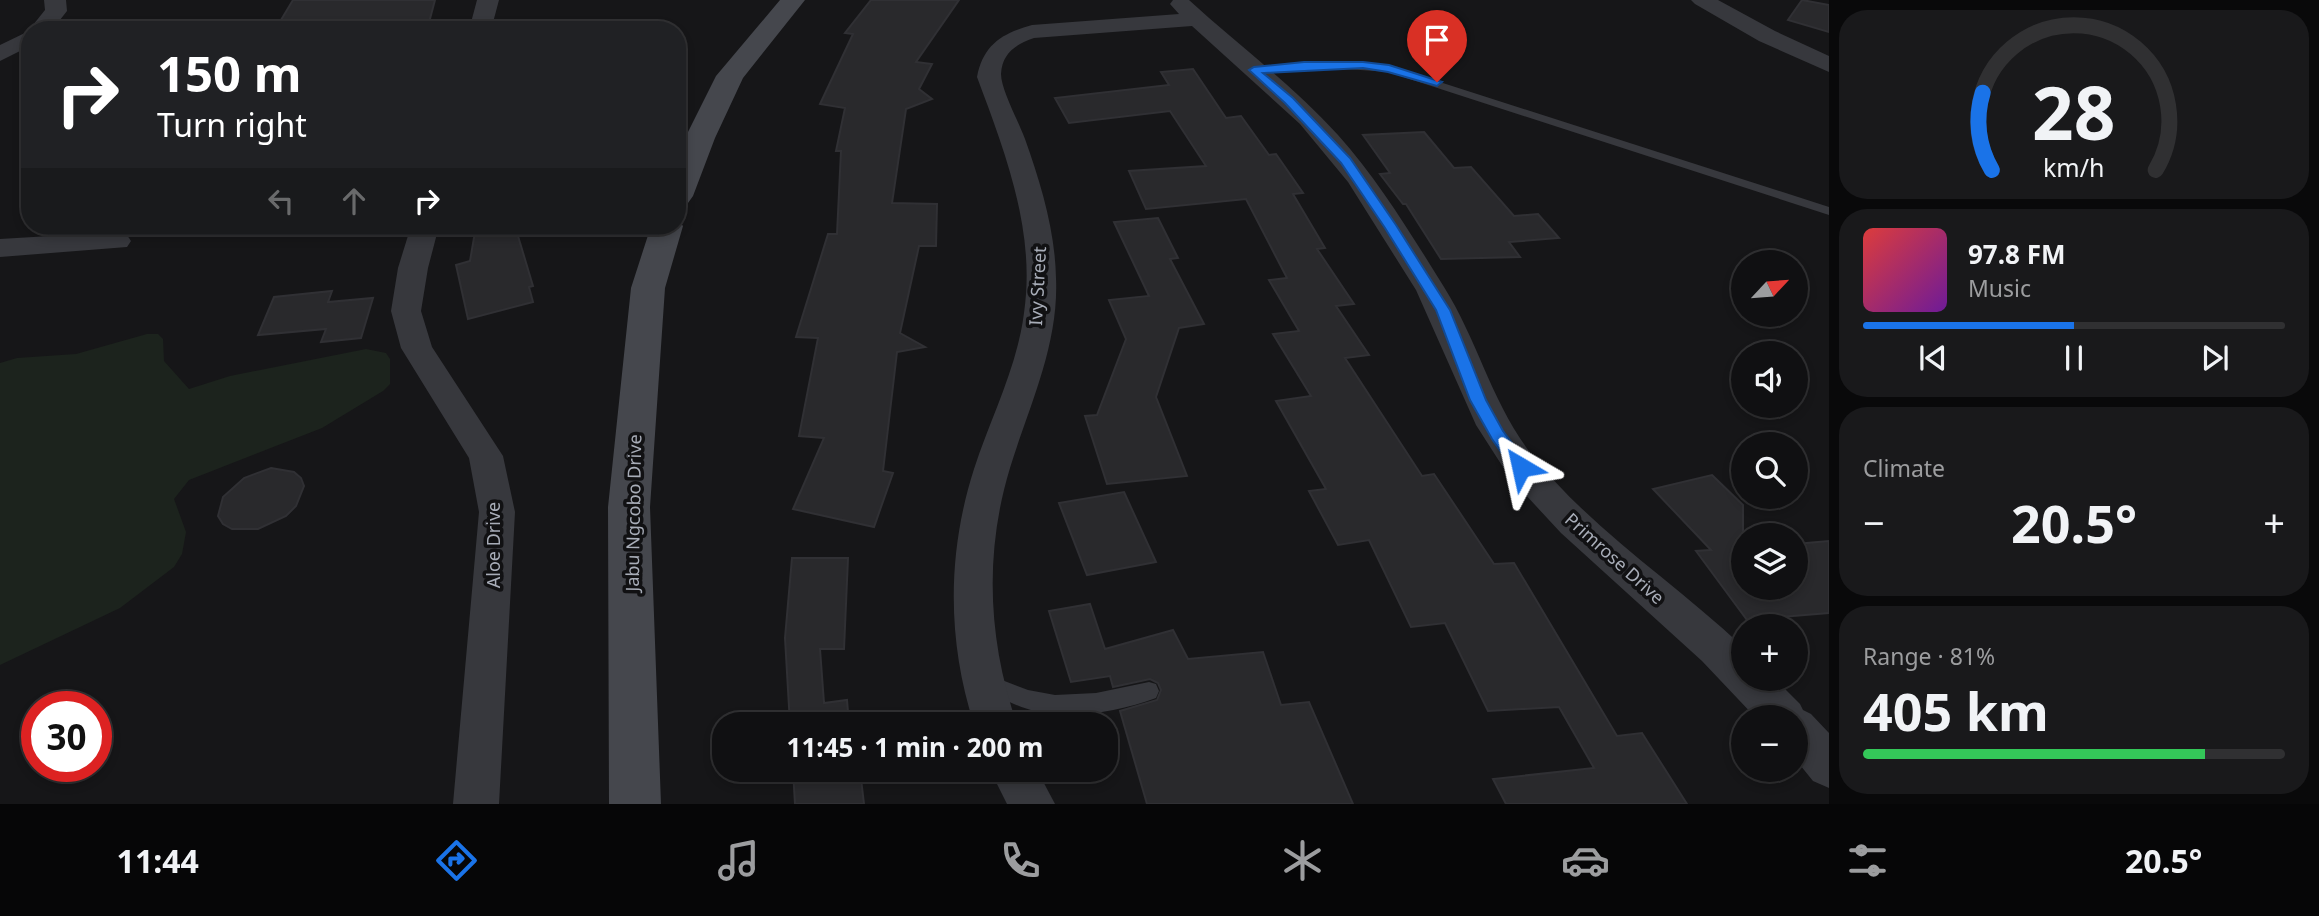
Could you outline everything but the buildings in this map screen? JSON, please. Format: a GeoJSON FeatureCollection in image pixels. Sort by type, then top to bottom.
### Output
{"type":"FeatureCollection","features":[{"type":"Feature","properties":{"kind":"main road"},"geometry":{"type":"LineString","coordinates":[[686,173],[730,76],[793,0]]}},
{"type":"Feature","properties":{"kind":"main road","name":"Jabu Ngcobo Drive"},"geometry":{"type":"LineString","coordinates":[[635,804],[629,507],[648,288],[664,235]]}},
{"type":"Feature","properties":{"kind":"street"},"geometry":{"type":"LineString","coordinates":[[48,21],[56,12],[55,0]]}},
{"type":"Feature","properties":{"kind":"street"},"geometry":{"type":"LineString","coordinates":[[482,21],[488,0]]}},
{"type":"Feature","properties":{"kind":"street"},"geometry":{"type":"LineString","coordinates":[[1702,0],[1767,36],[1829,65]]}},
{"type":"Feature","properties":{"kind":"street","name":"Primrose Drive"},"geometry":{"type":"LineString","coordinates":[[1186,9],[1289,101],[1346,160],[1443,310],[1478,400],[1497,435],[1521,467],[1552,501],[1731,663]]}},
{"type":"Feature","properties":{"kind":"street","name":"Ivy Street"},"geometry":{"type":"LineString","coordinates":[[992,712],[972,618],[975,531],[992,470],[1024,382],[1040,312],[1041,245],[1028,182],[989,77],[991,58],[1010,39],[1032,32],[1186,9]]}},
{"type":"Feature","properties":{"kind":"street"},"geometry":{"type":"LineString","coordinates":[[0,54],[21,42]]}},
{"type":"Feature","properties":{"kind":"street","name":"Aloe Drive"},"geometry":{"type":"LineString","coordinates":[[422,235],[413,268],[406,311],[417,348],[486,456],[497,512],[476,804]]}},
{"type":"Feature","properties":{"kind":"street"},"geometry":{"type":"LineString","coordinates":[[0,248],[117,241]]}},
{"type":"Feature","properties":{"kind":"street"},"geometry":{"type":"LineString","coordinates":[[1759,691],[1773,705]]}},
{"type":"Feature","properties":{"kind":"street"},"geometry":{"type":"LineString","coordinates":[[1808,742],[1829,766]]}},
{"type":"Feature","properties":{"kind":"street"},"geometry":{"type":"LineString","coordinates":[[1019,782],[1032,804]]}},
{"type":"Feature","properties":{"kind":"lane"},"geometry":{"type":"LineString","coordinates":[[1254,70],[1333,65],[1389,69],[1829,211]]}},
{"type":"Feature","properties":{"kind":"lane"},"geometry":{"type":"LineString","coordinates":[[984,682],[1039,702],[1066,704],[1111,701],[1149,691]]}},
{"type":"Feature","properties":{"kind":"shaded area"},"geometry":{"type":"Polygon","coordinates":[[[147,334],[158,334],[163,339],[164,361],[189,389],[230,376],[366,349],[386,353],[390,359],[390,384],[322,428],[189,480],[174,499],[186,532],[182,554],[174,567],[120,608],[0,665],[0,363],[17,358],[76,354],[147,334]]]}},
{"type":"Feature","properties":{"kind":"route"},"geometry":{"type":"LineString","coordinates":[[1437,82],[1363,65],[1254,70],[1289,101],[1346,160],[1443,310],[1478,400],[1497,435],[1521,467]]}}]}
